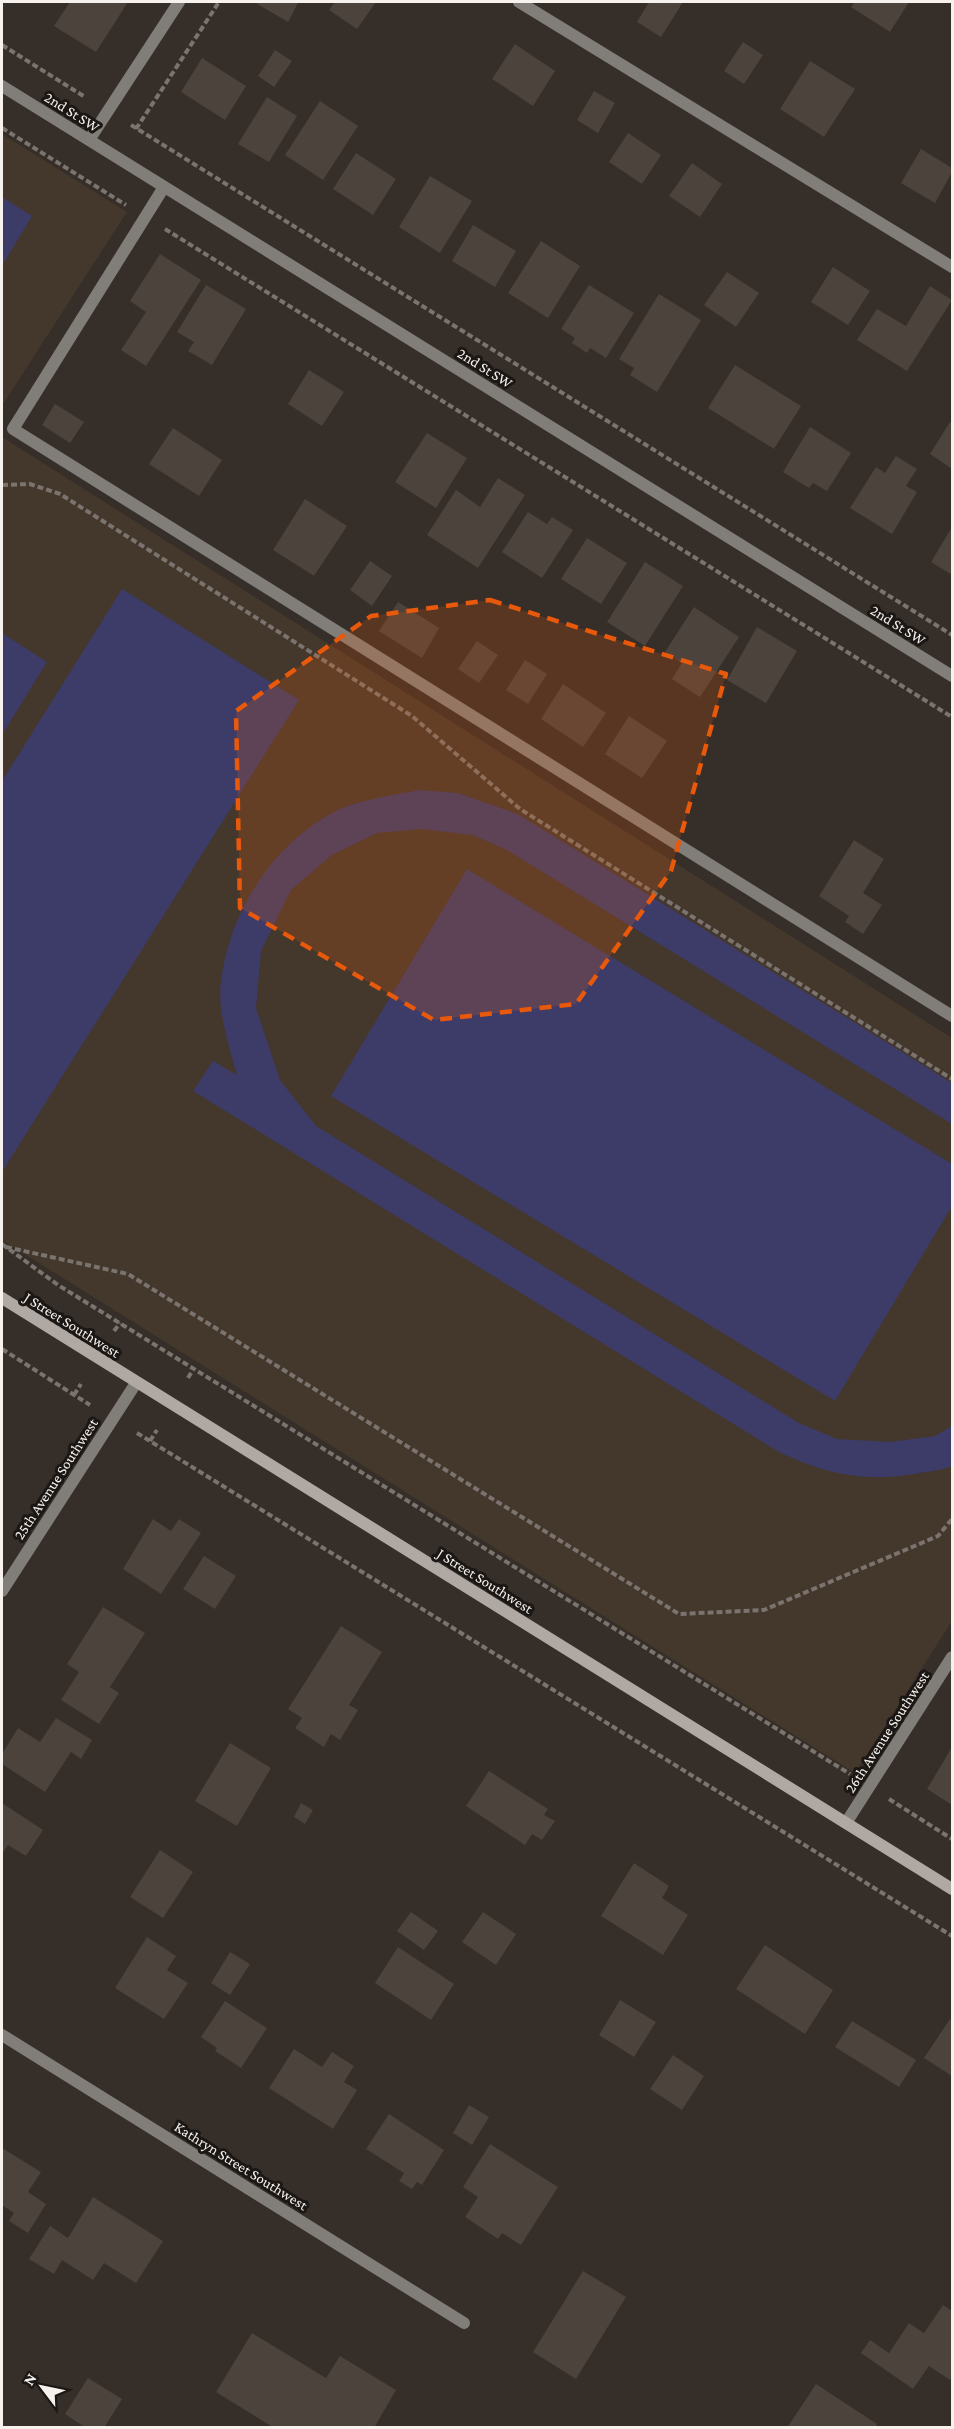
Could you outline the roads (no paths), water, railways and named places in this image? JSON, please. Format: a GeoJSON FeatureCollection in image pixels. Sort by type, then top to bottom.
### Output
{"type":"FeatureCollection","features":[{"type":"Feature","properties":{"kind":"street"},"geometry":{"type":"LineString","coordinates":[[89,140],[179,2]]}},
{"type":"Feature","properties":{"kind":"street"},"geometry":{"type":"LineString","coordinates":[[519,2],[952,267]]}},
{"type":"Feature","properties":{"kind":"street","name":"2nd St SW"},"geometry":{"type":"LineString","coordinates":[[2,86],[952,676]]}},
{"type":"Feature","properties":{"kind":"street"},"geometry":{"type":"LineString","coordinates":[[164,187],[13,429],[952,1016]]}},
{"type":"Feature","properties":{"kind":"street","name":"J Street Southwest"},"geometry":{"type":"LineString","coordinates":[[2,1298],[952,1889]]}},
{"type":"Feature","properties":{"kind":"street","name":"25th Avenue Southwest"},"geometry":{"type":"LineString","coordinates":[[2,1591],[136,1383]]}},
{"type":"Feature","properties":{"kind":"street","name":"26th Avenue Southwest"},"geometry":{"type":"LineString","coordinates":[[846,1823],[952,1657]]}},
{"type":"Feature","properties":{"kind":"street","name":"Kathryn Street Southwest"},"geometry":{"type":"LineString","coordinates":[[2,2035],[464,2323]]}}]}
